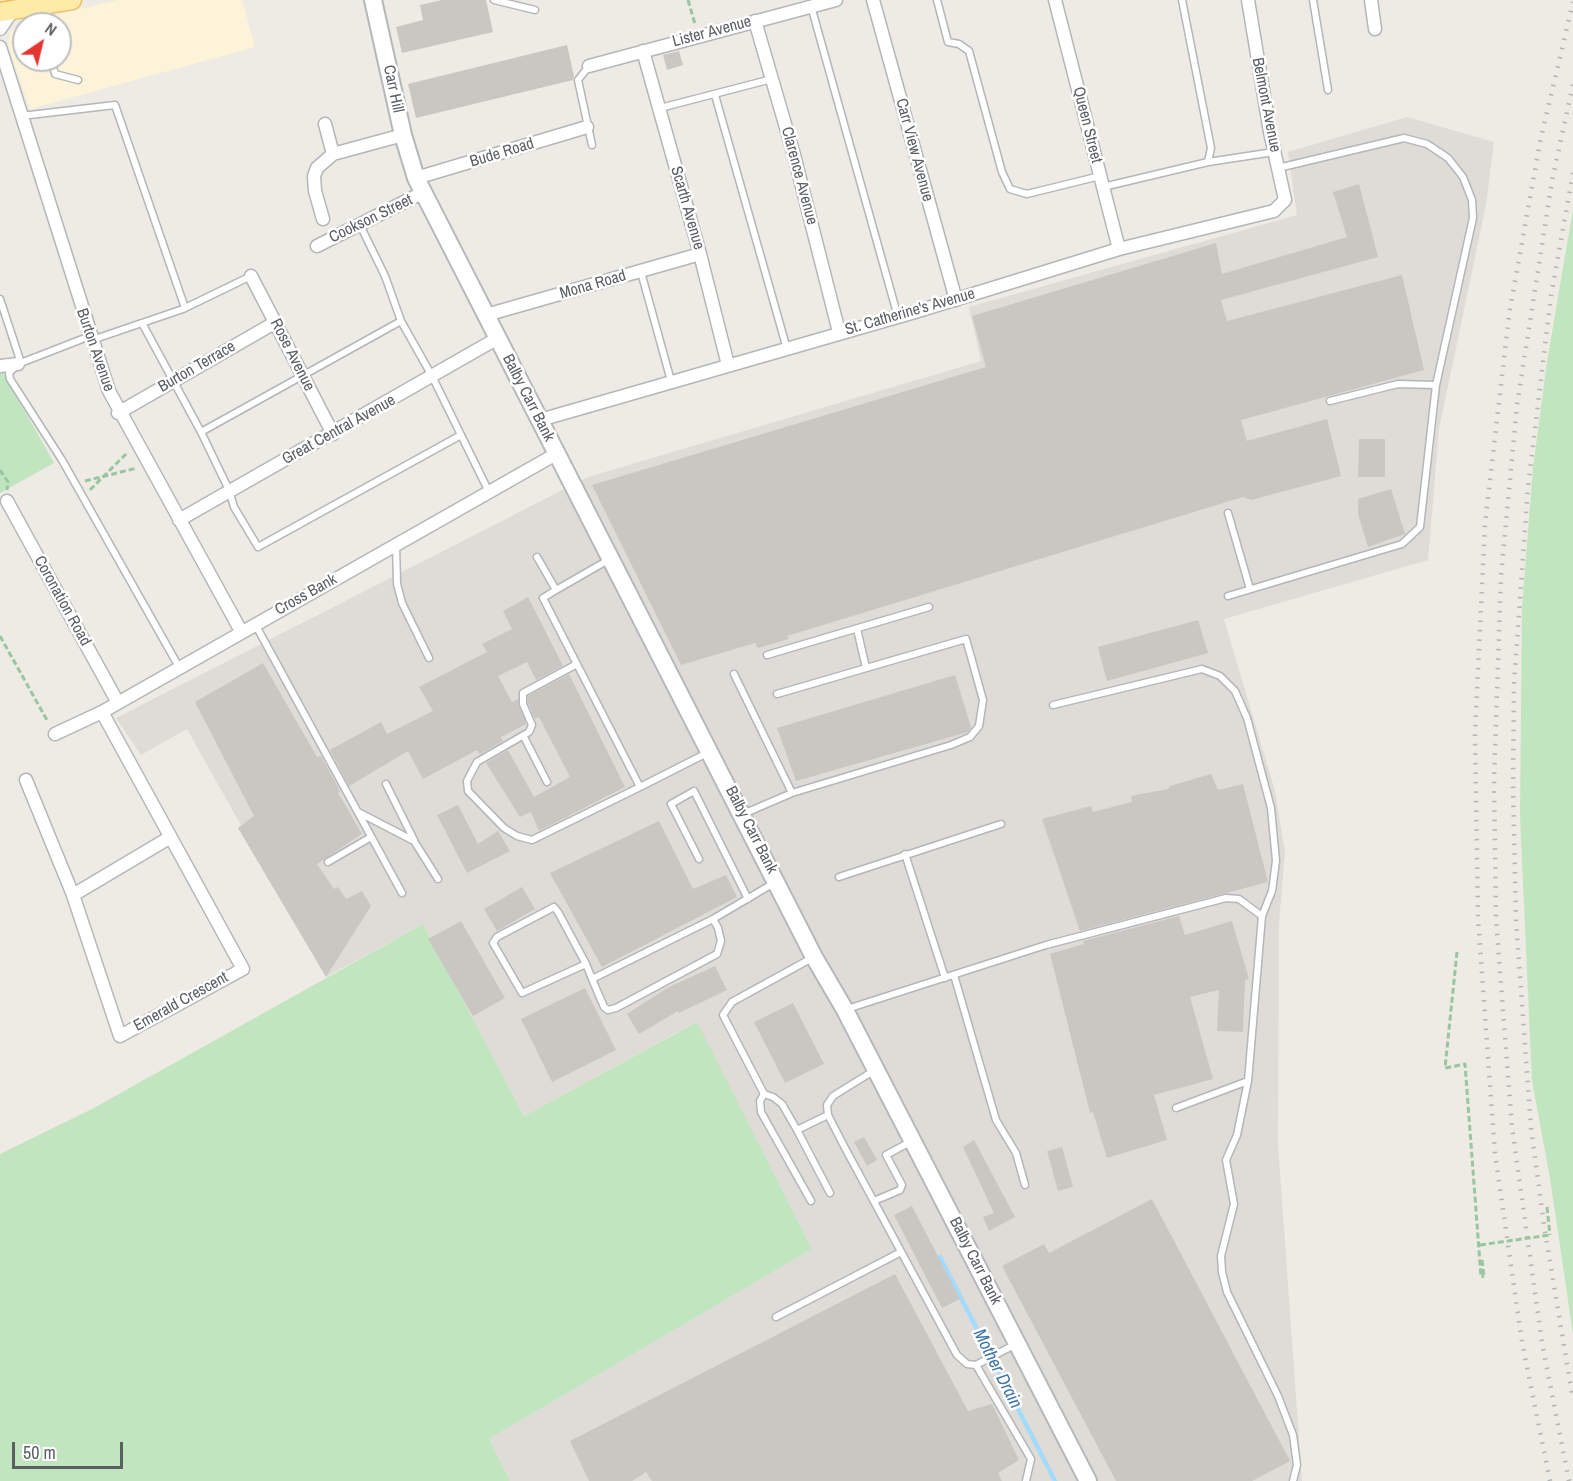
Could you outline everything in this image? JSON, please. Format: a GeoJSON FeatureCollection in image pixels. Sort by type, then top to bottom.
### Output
{"type":"FeatureCollection","features":[{"type":"Feature","properties":{"kind":"main road"},"geometry":{"type":"LineString","coordinates":[[7,11],[72,0]]}},
{"type":"Feature","properties":{"kind":"street","name":"Carr Hill"},"geometry":{"type":"LineString","coordinates":[[374,0],[403,135],[420,185]]}},
{"type":"Feature","properties":{"kind":"street","name":"Lister Avenue"},"geometry":{"type":"LineString","coordinates":[[589,66],[836,0]]}},
{"type":"Feature","properties":{"kind":"street","name":"Carr View Avenue"},"geometry":{"type":"LineString","coordinates":[[873,0],[956,300]]}},
{"type":"Feature","properties":{"kind":"street","name":"Queen Street"},"geometry":{"type":"LineString","coordinates":[[1055,0],[1119,249]]}},
{"type":"Feature","properties":{"kind":"street","name":"Belmont Avenue"},"geometry":{"type":"LineString","coordinates":[[1248,0],[1285,200],[1280,207]]}},
{"type":"Feature","properties":{"kind":"street"},"geometry":{"type":"LineString","coordinates":[[1371,0],[1376,28]]}},
{"type":"Feature","properties":{"kind":"street"},"geometry":{"type":"LineString","coordinates":[[0,29],[7,11]]}},
{"type":"Feature","properties":{"kind":"street","name":"Clarence Avenue"},"geometry":{"type":"LineString","coordinates":[[755,21],[823,265],[839,332]]}},
{"type":"Feature","properties":{"kind":"street","name":"Burton Avenue"},"geometry":{"type":"LineString","coordinates":[[0,47],[2,63],[91,338],[118,412],[241,631]]}},
{"type":"Feature","properties":{"kind":"street","name":"Scarth Avenue"},"geometry":{"type":"LineString","coordinates":[[643,51],[700,254],[728,365]]}},
{"type":"Feature","properties":{"kind":"street"},"geometry":{"type":"LineString","coordinates":[[325,124],[333,154]]}},
{"type":"Feature","properties":{"kind":"street","name":"Bude Road"},"geometry":{"type":"LineString","coordinates":[[420,185],[587,127]]}},
{"type":"Feature","properties":{"kind":"street"},"geometry":{"type":"LineString","coordinates":[[323,219],[315,191],[314,176],[317,168],[333,154],[403,135]]}},
{"type":"Feature","properties":{"kind":"street","name":"Cookson Street"},"geometry":{"type":"LineString","coordinates":[[317,246],[360,225],[420,185]]}},
{"type":"Feature","properties":{"kind":"street","name":"Balby Carr Bank"},"geometry":{"type":"LineString","coordinates":[[420,185],[814,957],[876,1069],[1088,1481]]}},
{"type":"Feature","properties":{"kind":"street","name":"St. Catherine's Avenue"},"geometry":{"type":"LineString","coordinates":[[540,420],[956,300],[1119,249],[1280,207]]}},
{"type":"Feature","properties":{"kind":"street","name":"Mona Road"},"geometry":{"type":"LineString","coordinates":[[486,315],[700,254]]}},
{"type":"Feature","properties":{"kind":"street","name":"Rose Avenue"},"geometry":{"type":"LineString","coordinates":[[251,276],[333,434]]}},
{"type":"Feature","properties":{"kind":"street","name":"Burton Terrace"},"geometry":{"type":"LineString","coordinates":[[118,412],[276,322]]}},
{"type":"Feature","properties":{"kind":"street","name":"Great Central Avenue"},"geometry":{"type":"LineString","coordinates":[[179,520],[498,338]]}},
{"type":"Feature","properties":{"kind":"street"},"geometry":{"type":"LineString","coordinates":[[0,366],[19,364]]}},
{"type":"Feature","properties":{"kind":"street","name":"Cross Bank"},"geometry":{"type":"LineString","coordinates":[[55,734],[102,711],[556,454]]}},
{"type":"Feature","properties":{"kind":"street","name":"Coronation Road"},"geometry":{"type":"LineString","coordinates":[[7,501],[117,701]]}},
{"type":"Feature","properties":{"kind":"street","name":"Emerald Crescent"},"geometry":{"type":"LineString","coordinates":[[26,780],[73,895],[120,1036],[243,969],[169,838],[102,711]]}},
{"type":"Feature","properties":{"kind":"street"},"geometry":{"type":"LineString","coordinates":[[73,895],[169,838]]}},
{"type":"Feature","properties":{"kind":"lane"},"geometry":{"type":"LineString","coordinates":[[494,0],[535,10]]}},
{"type":"Feature","properties":{"kind":"lane"},"geometry":{"type":"LineString","coordinates":[[938,0],[948,42],[958,44],[969,51],[1002,172],[1010,189],[1027,194],[1275,152]]}},
{"type":"Feature","properties":{"kind":"lane"},"geometry":{"type":"LineString","coordinates":[[1182,0],[1211,148],[1208,162]]}},
{"type":"Feature","properties":{"kind":"lane"},"geometry":{"type":"LineString","coordinates":[[1312,0],[1328,90]]}},
{"type":"Feature","properties":{"kind":"lane"},"geometry":{"type":"LineString","coordinates":[[47,6],[48,12]]}},
{"type":"Feature","properties":{"kind":"lane"},"geometry":{"type":"LineString","coordinates":[[811,6],[898,317]]}},
{"type":"Feature","properties":{"kind":"lane"},"geometry":{"type":"LineString","coordinates":[[589,66],[578,81],[592,145]]}},
{"type":"Feature","properties":{"kind":"lane"},"geometry":{"type":"LineString","coordinates":[[54,72],[78,80]]}},
{"type":"Feature","properties":{"kind":"lane"},"geometry":{"type":"LineString","coordinates":[[659,108],[772,79]]}},
{"type":"Feature","properties":{"kind":"lane"},"geometry":{"type":"LineString","coordinates":[[715,95],[787,349]]}},
{"type":"Feature","properties":{"kind":"lane"},"geometry":{"type":"LineString","coordinates":[[21,116],[115,105],[185,308]]}},
{"type":"Feature","properties":{"kind":"lane"},"geometry":{"type":"LineString","coordinates":[[1228,596],[1402,544],[1413,536],[1420,526],[1436,385],[1473,218],[1472,200],[1463,177],[1448,158],[1427,144],[1404,138],[1278,168]]}},
{"type":"Feature","properties":{"kind":"lane"},"geometry":{"type":"LineString","coordinates":[[360,225],[385,276],[401,321],[432,376],[489,492]]}},
{"type":"Feature","properties":{"kind":"lane"},"geometry":{"type":"LineString","coordinates":[[641,272],[671,381]]}},
{"type":"Feature","properties":{"kind":"lane"},"geometry":{"type":"LineString","coordinates":[[179,667],[75,483],[10,379],[9,373],[19,364],[185,308],[251,276]]}},
{"type":"Feature","properties":{"kind":"lane"},"geometry":{"type":"LineString","coordinates":[[0,299],[19,364]]}},
{"type":"Feature","properties":{"kind":"lane"},"geometry":{"type":"LineString","coordinates":[[201,432],[401,321]]}},
{"type":"Feature","properties":{"kind":"lane"},"geometry":{"type":"LineString","coordinates":[[142,323],[201,432],[229,490],[234,507],[258,547],[461,435]]}},
{"type":"Feature","properties":{"kind":"lane"},"geometry":{"type":"LineString","coordinates":[[1330,401],[1398,384],[1436,385]]}},
{"type":"Feature","properties":{"kind":"lane"},"geometry":{"type":"LineString","coordinates":[[1228,513],[1250,589]]}},
{"type":"Feature","properties":{"kind":"lane"},"geometry":{"type":"LineString","coordinates":[[396,544],[397,584],[402,603],[429,658]]}},
{"type":"Feature","properties":{"kind":"lane"},"geometry":{"type":"LineString","coordinates":[[537,557],[556,590]]}},
{"type":"Feature","properties":{"kind":"lane"},"geometry":{"type":"LineString","coordinates":[[610,559],[543,598],[640,787]]}},
{"type":"Feature","properties":{"kind":"lane"},"geometry":{"type":"LineString","coordinates":[[767,656],[929,607]]}},
{"type":"Feature","properties":{"kind":"lane"},"geometry":{"type":"LineString","coordinates":[[255,623],[402,893]]}},
{"type":"Feature","properties":{"kind":"lane"},"geometry":{"type":"LineString","coordinates":[[857,628],[866,668]]}},
{"type":"Feature","properties":{"kind":"lane"},"geometry":{"type":"LineString","coordinates":[[742,814],[792,793],[951,745],[970,737],[979,726],[983,700],[966,639],[777,694]]}},
{"type":"Feature","properties":{"kind":"lane"},"geometry":{"type":"LineString","coordinates":[[577,664],[523,693],[523,704],[532,725],[524,736],[477,762],[467,781],[468,791],[492,819],[517,836],[532,840],[541,838],[710,752]]}},
{"type":"Feature","properties":{"kind":"lane"},"geometry":{"type":"LineString","coordinates":[[1053,705],[1202,669],[1220,676],[1235,691],[1247,718],[1271,808],[1276,861],[1272,891],[1262,916],[1248,1080],[1237,1135],[1226,1160],[1234,1204],[1221,1256],[1227,1292],[1278,1396],[1293,1435],[1297,1465],[1293,1481]]}},
{"type":"Feature","properties":{"kind":"lane"},"geometry":{"type":"LineString","coordinates":[[734,674],[792,793]]}},
{"type":"Feature","properties":{"kind":"lane"},"geometry":{"type":"LineString","coordinates":[[524,736],[547,782]]}},
{"type":"Feature","properties":{"kind":"lane"},"geometry":{"type":"LineString","coordinates":[[386,784],[414,841],[438,879]]}},
{"type":"Feature","properties":{"kind":"lane"},"geometry":{"type":"LineString","coordinates":[[699,859],[671,804],[694,792],[748,899]]}},
{"type":"Feature","properties":{"kind":"lane"},"geometry":{"type":"LineString","coordinates":[[358,812],[414,841]]}},
{"type":"Feature","properties":{"kind":"lane"},"geometry":{"type":"LineString","coordinates":[[839,877],[1001,824]]}},
{"type":"Feature","properties":{"kind":"lane"},"geometry":{"type":"LineString","coordinates":[[328,862],[371,837]]}},
{"type":"Feature","properties":{"kind":"lane"},"geometry":{"type":"LineString","coordinates":[[905,854],[945,978]]}},
{"type":"Feature","properties":{"kind":"lane"},"geometry":{"type":"LineString","coordinates":[[592,979],[713,919],[777,882]]}},
{"type":"Feature","properties":{"kind":"lane"},"geometry":{"type":"LineString","coordinates":[[845,1010],[1046,945],[1226,898],[1239,899],[1262,916]]}},
{"type":"Feature","properties":{"kind":"lane"},"geometry":{"type":"LineString","coordinates":[[586,964],[522,993],[494,943],[497,937],[554,907],[586,964],[604,1007],[608,1010],[616,1008],[717,954],[721,941],[713,919]]}},
{"type":"Feature","properties":{"kind":"lane"},"geometry":{"type":"LineString","coordinates":[[814,957],[732,1002],[724,1010],[723,1015],[764,1094],[782,1104],[830,1193]]}},
{"type":"Feature","properties":{"kind":"lane"},"geometry":{"type":"LineString","coordinates":[[954,975],[996,1120],[1016,1153],[1025,1185]]}},
{"type":"Feature","properties":{"kind":"lane"},"geometry":{"type":"LineString","coordinates":[[876,1069],[833,1096],[827,1105],[828,1115],[957,1355],[967,1364],[976,1365],[1017,1343]]}},
{"type":"Feature","properties":{"kind":"lane"},"geometry":{"type":"LineString","coordinates":[[1176,1108],[1248,1080]]}},
{"type":"Feature","properties":{"kind":"lane"},"geometry":{"type":"LineString","coordinates":[[764,1094],[760,1101],[761,1112],[811,1201]]}},
{"type":"Feature","properties":{"kind":"lane"},"geometry":{"type":"LineString","coordinates":[[797,1130],[828,1115]]}},
{"type":"Feature","properties":{"kind":"lane"},"geometry":{"type":"LineString","coordinates":[[874,1201],[900,1190],[902,1185],[886,1155],[913,1141]]}},
{"type":"Feature","properties":{"kind":"lane"},"geometry":{"type":"LineString","coordinates":[[776,1317],[901,1252]]}},
{"type":"Feature","properties":{"kind":"lane"},"geometry":{"type":"LineString","coordinates":[[976,1365],[1031,1459],[1026,1481]]}},
{"type":"Feature","properties":{"kind":"path"},"geometry":{"type":"LineString","coordinates":[[688,0],[698,36]]}},
{"type":"Feature","properties":{"kind":"path"},"geometry":{"type":"LineString","coordinates":[[83,497],[136,444]]}},
{"type":"Feature","properties":{"kind":"path"},"geometry":{"type":"LineString","coordinates":[[75,483],[148,465]]}},
{"type":"Feature","properties":{"kind":"path"},"geometry":{"type":"LineString","coordinates":[[0,470],[8,482],[7,501]]}},
{"type":"Feature","properties":{"kind":"path"},"geometry":{"type":"LineString","coordinates":[[0,636],[55,734]]}},
{"type":"Feature","properties":{"kind":"path"},"geometry":{"type":"LineString","coordinates":[[1457,952],[1445,1068],[1465,1064],[1481,1277],[1484,1276],[1480,1245],[1550,1235],[1547,1207]]}},
{"type":"Feature","properties":{"kind":"shaded area"},"geometry":{"type":"Polygon","coordinates":[[[118,0],[242,0],[255,47],[30,109],[17,72],[72,72],[72,12],[68,12],[118,0]]]}},
{"type":"Feature","properties":{"kind":"shaded area"},"geometry":{"type":"Polygon","coordinates":[[[12,29],[12,57],[8,45],[12,29]]]}},
{"type":"Feature","properties":{"kind":"shaded area"},"geometry":{"type":"Polygon","coordinates":[[[1407,117],[1494,142],[1486,205],[1439,429],[1428,560],[1224,619],[1275,791],[1285,853],[1279,923],[1278,1144],[1302,1481],[510,1481],[489,1439],[812,1249],[696,1022],[524,1116],[423,924],[326,977],[187,729],[141,755],[116,718],[588,477],[981,361],[969,307],[1297,215],[1288,152],[1407,117]]]}},
{"type":"Feature","properties":{"kind":"green space"},"geometry":{"type":"Polygon","coordinates":[[[1573,209],[1573,1334],[1550,1178],[1532,1081],[1520,816],[1522,608],[1533,468],[1547,362],[1573,209]]]}},
{"type":"Feature","properties":{"kind":"green space"},"geometry":{"type":"Polygon","coordinates":[[[0,367],[54,463],[0,493],[0,367]]]}},
{"type":"Feature","properties":{"kind":"green space"},"geometry":{"type":"Polygon","coordinates":[[[423,924],[524,1116],[697,1022],[812,1249],[489,1439],[510,1481],[0,1481],[0,1154],[92,1109],[423,924]]]}},
{"type":"Feature","properties":{"kind":"building"},"geometry":{"type":"Polygon","coordinates":[[[442,0],[486,0],[493,32],[402,53],[396,27],[423,20],[420,5],[442,0]]]}},
{"type":"Feature","properties":{"kind":"building"},"geometry":{"type":"Polygon","coordinates":[[[567,45],[573,80],[416,118],[408,84],[567,45]]]}},
{"type":"Feature","properties":{"kind":"building"},"geometry":{"type":"Polygon","coordinates":[[[679,51],[683,65],[667,70],[663,55],[679,51]]]}},
{"type":"Feature","properties":{"kind":"building"},"geometry":{"type":"Polygon","coordinates":[[[1359,184],[1378,257],[1221,300],[1227,321],[1402,275],[1424,370],[1241,420],[1247,441],[1327,419],[1341,476],[1251,500],[1243,497],[787,636],[789,639],[758,648],[755,643],[681,665],[592,485],[986,367],[972,316],[1216,243],[1222,274],[1347,237],[1333,192],[1359,184]]]}},
{"type":"Feature","properties":{"kind":"building"},"geometry":{"type":"Polygon","coordinates":[[[1359,439],[1385,439],[1385,477],[1358,477],[1359,439]]]}},
{"type":"Feature","properties":{"kind":"building"},"geometry":{"type":"Polygon","coordinates":[[[1391,489],[1405,534],[1368,547],[1358,514],[1358,499],[1391,489]]]}},
{"type":"Feature","properties":{"kind":"building"},"geometry":{"type":"Polygon","coordinates":[[[528,597],[563,666],[536,680],[527,662],[498,676],[512,702],[518,699],[526,724],[501,737],[503,741],[480,754],[477,750],[423,779],[408,751],[349,786],[330,750],[381,722],[387,734],[433,711],[419,687],[487,652],[482,644],[512,629],[503,611],[528,597]]]}},
{"type":"Feature","properties":{"kind":"building"},"geometry":{"type":"Polygon","coordinates":[[[1198,620],[1208,653],[1107,681],[1098,647],[1198,620]]]}},
{"type":"Feature","properties":{"kind":"building"},"geometry":{"type":"Polygon","coordinates":[[[263,663],[317,757],[321,756],[340,791],[338,793],[362,834],[317,864],[334,889],[338,887],[346,899],[362,891],[371,906],[326,977],[238,828],[254,816],[195,702],[263,663]]]}},
{"type":"Feature","properties":{"kind":"building"},"geometry":{"type":"Polygon","coordinates":[[[569,674],[625,787],[539,831],[531,812],[520,817],[486,763],[508,750],[534,797],[570,777],[539,717],[535,719],[528,703],[528,696],[569,674]]]}},
{"type":"Feature","properties":{"kind":"building"},"geometry":{"type":"Polygon","coordinates":[[[955,675],[971,727],[968,732],[796,781],[777,728],[955,675]]]}},
{"type":"Feature","properties":{"kind":"building"},"geometry":{"type":"Polygon","coordinates":[[[1211,774],[1218,790],[1243,784],[1268,882],[1080,931],[1042,819],[1091,806],[1093,812],[1132,802],[1131,796],[1168,789],[1170,786],[1211,774]]]}},
{"type":"Feature","properties":{"kind":"building"},"geometry":{"type":"Polygon","coordinates":[[[458,805],[478,844],[498,831],[510,851],[467,873],[437,815],[458,805]]]}},
{"type":"Feature","properties":{"kind":"building"},"geometry":{"type":"Polygon","coordinates":[[[659,821],[693,889],[726,875],[737,897],[602,967],[550,873],[659,821]]]}},
{"type":"Feature","properties":{"kind":"building"},"geometry":{"type":"Polygon","coordinates":[[[522,887],[535,909],[497,931],[484,909],[522,887]]]}},
{"type":"Feature","properties":{"kind":"building"},"geometry":{"type":"Polygon","coordinates":[[[1179,916],[1185,935],[1232,921],[1249,979],[1245,980],[1243,1032],[1217,1031],[1219,990],[1190,997],[1213,1079],[1154,1095],[1167,1140],[1107,1158],[1093,1112],[1090,1113],[1050,954],[1084,944],[1083,941],[1179,916]]]}},
{"type":"Feature","properties":{"kind":"building"},"geometry":{"type":"Polygon","coordinates":[[[461,921],[505,998],[473,1016],[428,939],[461,921]]]}},
{"type":"Feature","properties":{"kind":"building"},"geometry":{"type":"Polygon","coordinates":[[[715,966],[727,990],[679,1013],[678,1011],[639,1034],[627,1014],[667,988],[715,966]]]}},
{"type":"Feature","properties":{"kind":"building"},"geometry":{"type":"Polygon","coordinates":[[[585,988],[616,1050],[552,1082],[521,1019],[585,988]]]}},
{"type":"Feature","properties":{"kind":"building"},"geometry":{"type":"Polygon","coordinates":[[[793,1003],[824,1064],[785,1083],[754,1022],[793,1003]]]}},
{"type":"Feature","properties":{"kind":"building"},"geometry":{"type":"Polygon","coordinates":[[[864,1137],[877,1160],[867,1166],[854,1142],[864,1137]]]}},
{"type":"Feature","properties":{"kind":"building"},"geometry":{"type":"Polygon","coordinates":[[[974,1140],[1015,1217],[989,1231],[983,1217],[994,1213],[963,1147],[974,1140]]]}},
{"type":"Feature","properties":{"kind":"building"},"geometry":{"type":"Polygon","coordinates":[[[1062,1147],[1073,1187],[1058,1191],[1047,1151],[1062,1147]]]}},
{"type":"Feature","properties":{"kind":"building"},"geometry":{"type":"Polygon","coordinates":[[[1152,1199],[1290,1461],[1252,1481],[1116,1481],[1002,1266],[1044,1244],[1049,1253],[1152,1199]]]}},
{"type":"Feature","properties":{"kind":"building"},"geometry":{"type":"Polygon","coordinates":[[[912,1206],[960,1299],[942,1308],[894,1215],[912,1206]]]}},
{"type":"Feature","properties":{"kind":"building"},"geometry":{"type":"Polygon","coordinates":[[[895,1274],[968,1411],[992,1404],[1019,1460],[998,1473],[1002,1481],[652,1481],[646,1472],[632,1481],[589,1481],[570,1441],[895,1274]]]}},
{"type":"Feature","properties":{"kind":"waterway","name":"Mother Drain"},"geometry":{"type":"LineString","coordinates":[[940,1257],[1055,1481]]}},
{"type":"Feature","properties":{"kind":"railway"},"geometry":{"type":"LineString","coordinates":[[1550,1481],[1522,1342],[1495,1154],[1478,918],[1475,733],[1485,524],[1509,315],[1540,142],[1573,2]]}},
{"type":"Feature","properties":{"kind":"railway"},"geometry":{"type":"LineString","coordinates":[[1569,1481],[1542,1343],[1512,1127],[1496,920],[1494,780],[1501,576],[1517,405],[1552,181],[1573,84]]}},
{"type":"Feature","properties":{"kind":"railway"},"geometry":{"type":"LineString","coordinates":[[1573,173],[1551,296],[1528,487],[1514,684],[1513,786],[1516,921],[1531,1128],[1544,1225],[1573,1400]]}}]}
